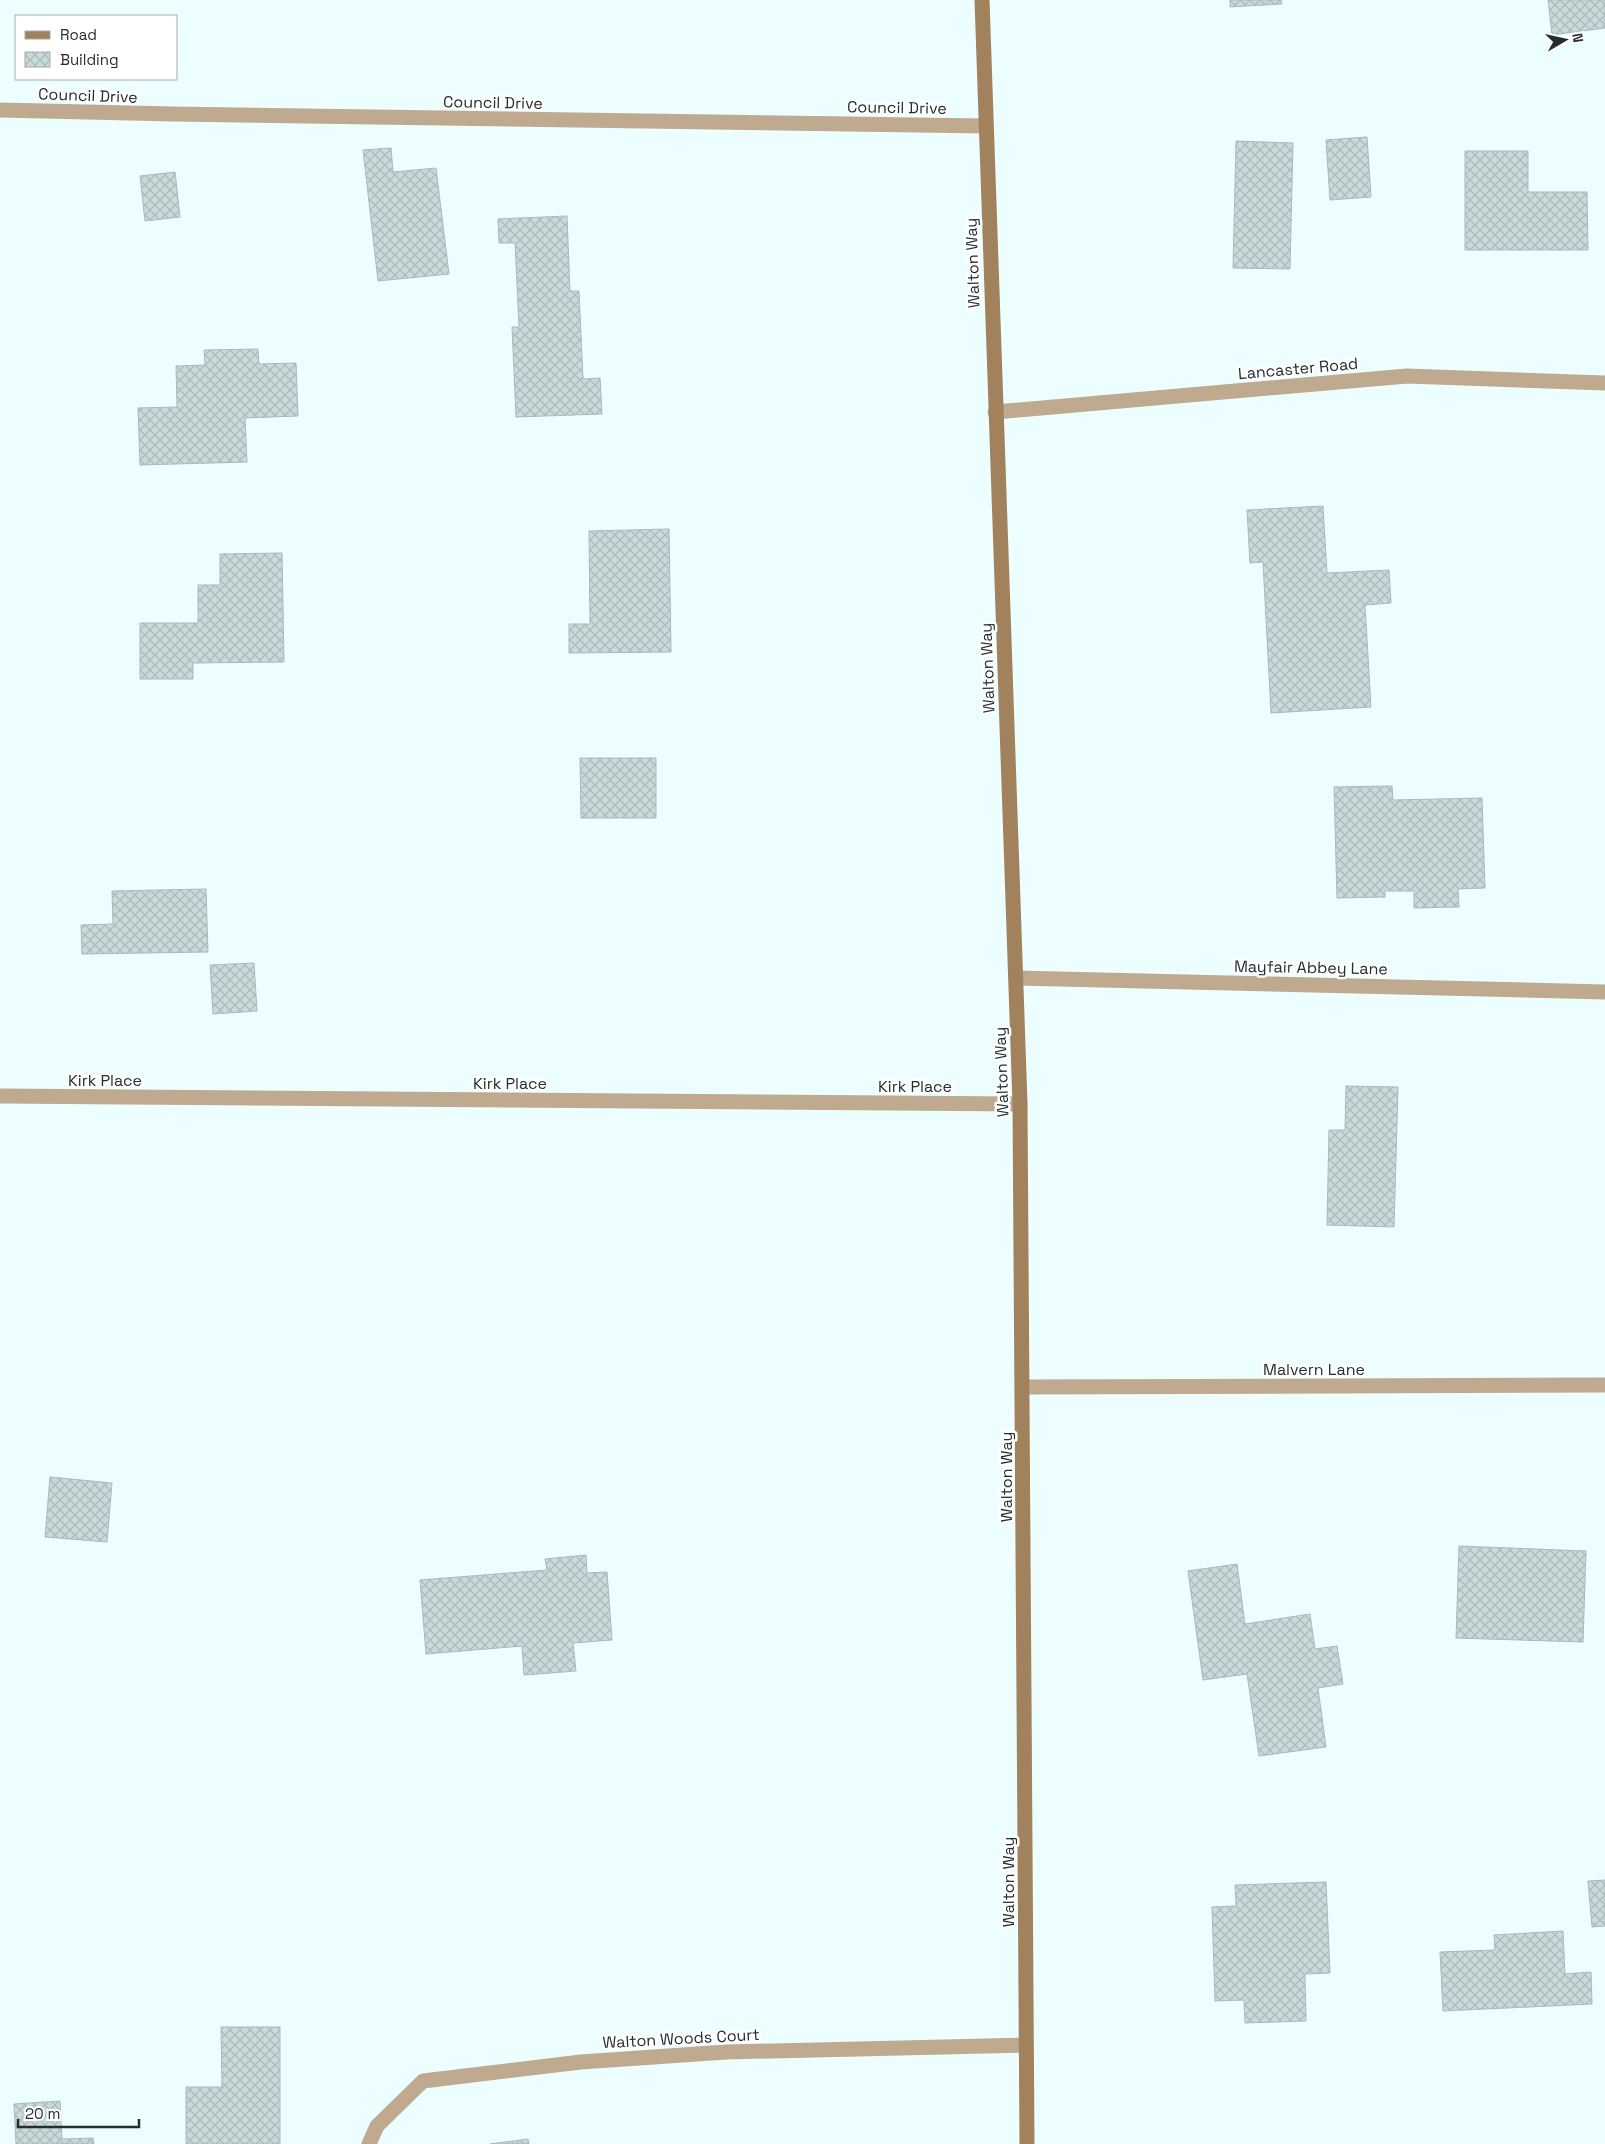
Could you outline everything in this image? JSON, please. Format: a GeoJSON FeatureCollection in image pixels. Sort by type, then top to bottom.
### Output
{"type":"FeatureCollection","features":[{"type":"Feature","properties":{"kind":"main road","name":"Walton Way"},"geometry":{"type":"LineString","coordinates":[[982,0],[984,126],[1020,1104],[1027,2144]]}},
{"type":"Feature","properties":{"kind":"street","name":"Council Drive"},"geometry":{"type":"LineString","coordinates":[[0,110],[984,126]]}},
{"type":"Feature","properties":{"kind":"street","name":"Lancaster Road"},"geometry":{"type":"LineString","coordinates":[[995,412],[1407,376],[1605,383]]}},
{"type":"Feature","properties":{"kind":"street","name":"Mayfair Abbey Lane"},"geometry":{"type":"LineString","coordinates":[[1016,978],[1605,992]]}},
{"type":"Feature","properties":{"kind":"street","name":"Kirk Place"},"geometry":{"type":"LineString","coordinates":[[0,1096],[1020,1104]]}},
{"type":"Feature","properties":{"kind":"street","name":"Malvern Lane"},"geometry":{"type":"LineString","coordinates":[[1023,1387],[1605,1386]]}},
{"type":"Feature","properties":{"kind":"street","name":"Walton Woods Court"},"geometry":{"type":"LineString","coordinates":[[368,2144],[377,2126],[423,2081],[581,2062],[726,2052],[1026,2045]]}},
{"type":"Feature","properties":{"kind":"building"},"geometry":{"type":"Polygon","coordinates":[[[1230,0],[1281,0],[1282,4],[1230,7],[1230,0]]]}},
{"type":"Feature","properties":{"kind":"building"},"geometry":{"type":"Polygon","coordinates":[[[1548,0],[1605,0],[1605,28],[1552,35],[1548,0]]]}},
{"type":"Feature","properties":{"kind":"building"},"geometry":{"type":"Polygon","coordinates":[[[1367,137],[1371,197],[1330,200],[1326,140],[1367,137]]]}},
{"type":"Feature","properties":{"kind":"building"},"geometry":{"type":"Polygon","coordinates":[[[1236,141],[1293,143],[1290,269],[1233,268],[1236,141]]]}},
{"type":"Feature","properties":{"kind":"building"},"geometry":{"type":"Polygon","coordinates":[[[391,148],[393,172],[436,168],[449,274],[378,281],[363,150],[391,148]]]}},
{"type":"Feature","properties":{"kind":"building"},"geometry":{"type":"Polygon","coordinates":[[[1465,151],[1528,151],[1528,192],[1587,192],[1588,250],[1465,250],[1465,151]]]}},
{"type":"Feature","properties":{"kind":"building"},"geometry":{"type":"Polygon","coordinates":[[[175,172],[180,217],[145,221],[140,176],[175,172]]]}},
{"type":"Feature","properties":{"kind":"building"},"geometry":{"type":"Polygon","coordinates":[[[567,216],[570,291],[579,291],[583,379],[600,378],[602,414],[516,417],[512,327],[519,327],[515,243],[499,243],[498,219],[567,216]]]}},
{"type":"Feature","properties":{"kind":"building"},"geometry":{"type":"Polygon","coordinates":[[[258,349],[259,364],[296,363],[298,416],[245,418],[247,462],[140,465],[138,408],[177,407],[176,366],[205,365],[204,350],[258,349]]]}},
{"type":"Feature","properties":{"kind":"building"},"geometry":{"type":"Polygon","coordinates":[[[1323,506],[1327,573],[1389,570],[1391,603],[1365,605],[1371,707],[1271,713],[1263,562],[1250,563],[1247,510],[1323,506]]]}},
{"type":"Feature","properties":{"kind":"building"},"geometry":{"type":"Polygon","coordinates":[[[669,529],[671,652],[569,653],[569,624],[590,624],[589,531],[669,529]]]}},
{"type":"Feature","properties":{"kind":"building"},"geometry":{"type":"Polygon","coordinates":[[[282,553],[284,662],[193,663],[193,679],[140,679],[140,623],[198,623],[198,585],[220,585],[220,554],[282,553]]]}},
{"type":"Feature","properties":{"kind":"building"},"geometry":{"type":"Polygon","coordinates":[[[580,758],[656,758],[656,818],[581,818],[580,758]]]}},
{"type":"Feature","properties":{"kind":"building"},"geometry":{"type":"Polygon","coordinates":[[[1392,786],[1393,800],[1482,798],[1485,888],[1458,889],[1459,907],[1414,908],[1414,891],[1385,891],[1385,897],[1337,898],[1334,787],[1392,786]]]}},
{"type":"Feature","properties":{"kind":"building"},"geometry":{"type":"Polygon","coordinates":[[[206,889],[208,952],[82,954],[81,925],[113,924],[112,891],[206,889]]]}},
{"type":"Feature","properties":{"kind":"building"},"geometry":{"type":"Polygon","coordinates":[[[254,963],[257,1011],[213,1014],[210,965],[254,963]]]}},
{"type":"Feature","properties":{"kind":"building"},"geometry":{"type":"Polygon","coordinates":[[[1346,1086],[1398,1087],[1394,1227],[1327,1225],[1329,1130],[1345,1130],[1346,1086]]]}},
{"type":"Feature","properties":{"kind":"building"},"geometry":{"type":"Polygon","coordinates":[[[50,1477],[112,1483],[107,1542],[45,1537],[50,1477]]]}},
{"type":"Feature","properties":{"kind":"building"},"geometry":{"type":"Polygon","coordinates":[[[1459,1546],[1586,1551],[1583,1642],[1456,1638],[1459,1546]]]}},
{"type":"Feature","properties":{"kind":"building"},"geometry":{"type":"Polygon","coordinates":[[[586,1555],[587,1573],[607,1572],[612,1640],[573,1643],[576,1671],[524,1675],[522,1646],[426,1654],[420,1580],[547,1570],[545,1559],[586,1555]]]}},
{"type":"Feature","properties":{"kind":"building"},"geometry":{"type":"Polygon","coordinates":[[[1237,1564],[1245,1624],[1310,1614],[1315,1649],[1337,1646],[1343,1684],[1318,1688],[1326,1747],[1259,1756],[1247,1674],[1203,1680],[1188,1571],[1237,1564]]]}},
{"type":"Feature","properties":{"kind":"building"},"geometry":{"type":"Polygon","coordinates":[[[1605,1880],[1605,1926],[1592,1927],[1588,1881],[1605,1880]]]}},
{"type":"Feature","properties":{"kind":"building"},"geometry":{"type":"Polygon","coordinates":[[[1326,1882],[1330,1973],[1305,1974],[1306,2021],[1245,2023],[1244,2000],[1215,2001],[1212,1907],[1236,1906],[1235,1885],[1326,1882]]]}},
{"type":"Feature","properties":{"kind":"building"},"geometry":{"type":"Polygon","coordinates":[[[1563,1931],[1565,1974],[1591,1972],[1592,2004],[1443,2011],[1440,1952],[1495,1950],[1494,1935],[1563,1931]]]}},
{"type":"Feature","properties":{"kind":"building"},"geometry":{"type":"Polygon","coordinates":[[[221,2027],[280,2027],[280,2144],[186,2144],[186,2087],[222,2087],[221,2027]]]}},
{"type":"Feature","properties":{"kind":"building"},"geometry":{"type":"Polygon","coordinates":[[[60,2101],[62,2139],[93,2138],[94,2144],[16,2144],[14,2104],[60,2101]]]}},
{"type":"Feature","properties":{"kind":"building"},"geometry":{"type":"Polygon","coordinates":[[[528,2139],[529,2144],[490,2144],[528,2139]]]}}]}
